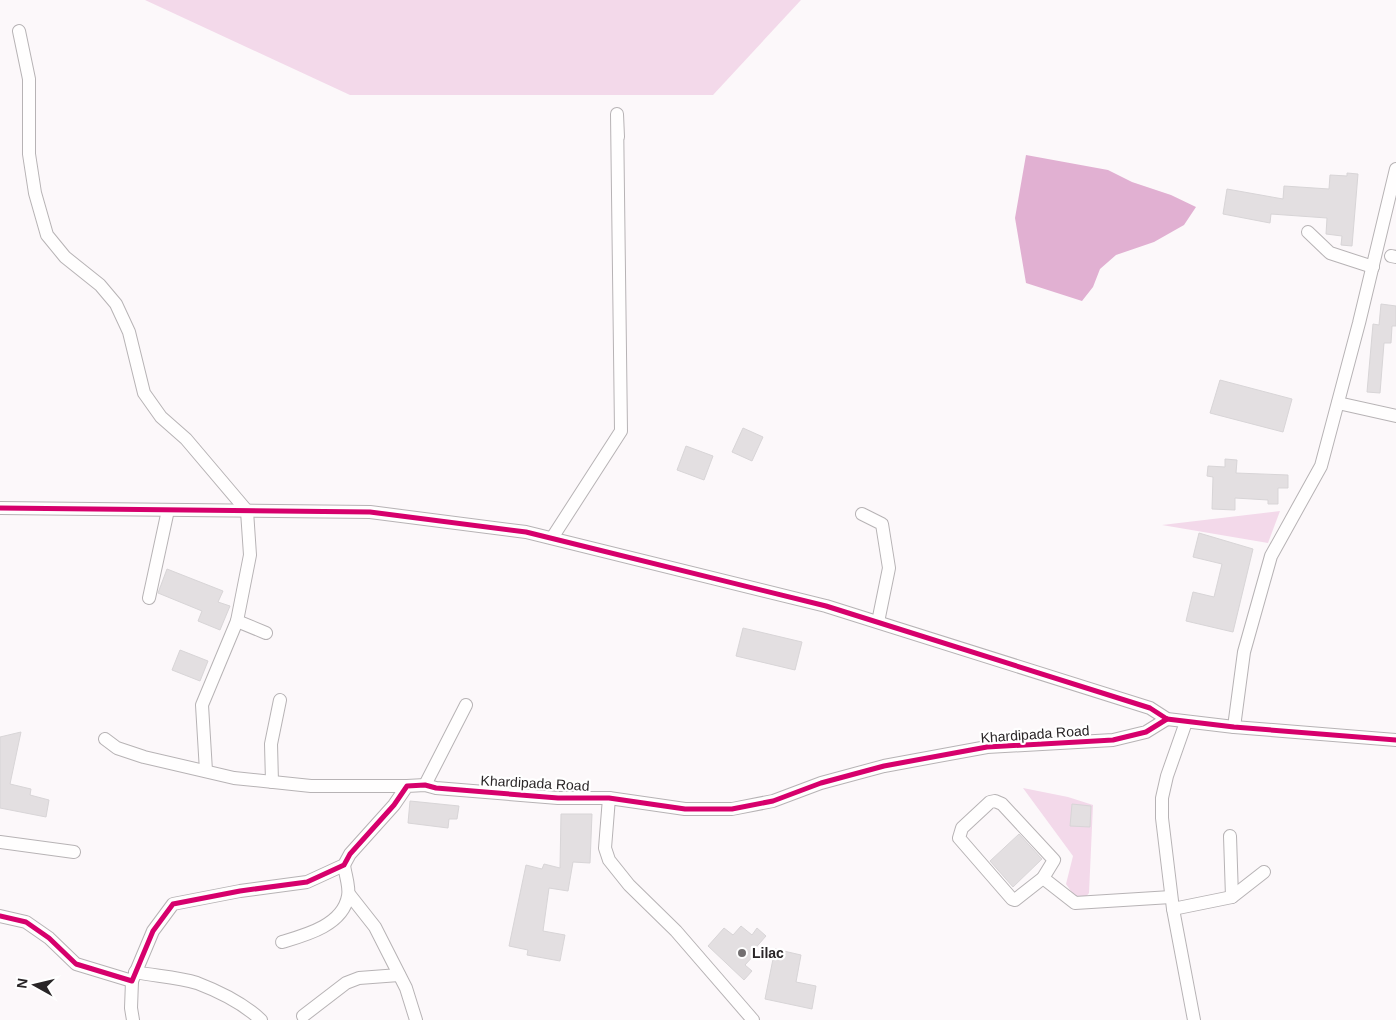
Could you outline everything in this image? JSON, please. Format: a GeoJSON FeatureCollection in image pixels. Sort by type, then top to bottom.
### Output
{"type":"FeatureCollection","features":[{"type":"Feature","properties":{"kind":"street"},"geometry":{"type":"LineString","coordinates":[[19,31],[29,79],[29,154],[35,193],[47,236],[65,257],[100,285],[116,304],[130,332],[144,393],[161,417],[198,452],[247,511],[250,555],[238,622],[202,705],[206,771]]}},
{"type":"Feature","properties":{"kind":"street"},"geometry":{"type":"LineString","coordinates":[[552,538],[621,431],[618,114],[618,137]]}},
{"type":"Feature","properties":{"kind":"street"},"geometry":{"type":"LineString","coordinates":[[1234,727],[1244,652],[1271,556],[1321,466],[1373,267],[1396,169]]}},
{"type":"Feature","properties":{"kind":"street"},"geometry":{"type":"LineString","coordinates":[[1308,232],[1330,253],[1373,267]]}},
{"type":"Feature","properties":{"kind":"street"},"geometry":{"type":"LineString","coordinates":[[1338,403],[1396,416]]}},
{"type":"Feature","properties":{"kind":"street"},"geometry":{"type":"LineString","coordinates":[[0,508],[370,512],[526,532],[826,606],[1150,708],[1167,719],[1234,727],[1396,740]]}},
{"type":"Feature","properties":{"kind":"street"},"geometry":{"type":"LineString","coordinates":[[149,598],[168,510]]}},
{"type":"Feature","properties":{"kind":"street"},"geometry":{"type":"LineString","coordinates":[[862,514],[882,524],[889,568],[878,622]]}},
{"type":"Feature","properties":{"kind":"street"},"geometry":{"type":"LineString","coordinates":[[238,622],[266,633]]}},
{"type":"Feature","properties":{"kind":"street"},"geometry":{"type":"LineString","coordinates":[[272,782],[271,744],[280,700]]}},
{"type":"Feature","properties":{"kind":"street"},"geometry":{"type":"LineString","coordinates":[[425,785],[466,705]]}},
{"type":"Feature","properties":{"kind":"street","name":"Khardipada Road"},"geometry":{"type":"LineString","coordinates":[[104,739],[116,748],[144,758],[234,778],[320,787],[425,785],[436,788],[558,798],[609,798],[685,808],[732,809],[773,801],[821,783],[884,766],[987,747],[1113,740],[1146,732],[1167,719]]}},
{"type":"Feature","properties":{"kind":"street"},"geometry":{"type":"LineString","coordinates":[[1186,722],[1167,776],[1162,798],[1162,818],[1172,903],[1194,1020]]}},
{"type":"Feature","properties":{"kind":"street"},"geometry":{"type":"LineString","coordinates":[[133,1020],[130,1008],[134,977],[153,931],[173,904],[240,891],[307,882],[344,865],[350,854],[394,805],[407,786]]}},
{"type":"Feature","properties":{"kind":"street"},"geometry":{"type":"LineString","coordinates":[[609,798],[605,848],[610,860],[629,885],[676,931],[753,1020]]}},
{"type":"Feature","properties":{"kind":"street"},"geometry":{"type":"LineString","coordinates":[[990,802],[998,802],[1053,858],[1054,862],[1043,878],[1019,898],[1012,899],[960,842],[959,834],[962,828],[990,802]]}},
{"type":"Feature","properties":{"kind":"street"},"geometry":{"type":"LineString","coordinates":[[1230,836],[1232,897]]}},
{"type":"Feature","properties":{"kind":"street"},"geometry":{"type":"LineString","coordinates":[[0,842],[74,852]]}},
{"type":"Feature","properties":{"kind":"street"},"geometry":{"type":"LineString","coordinates":[[344,865],[349,894],[375,927],[406,988],[416,1020]]}},
{"type":"Feature","properties":{"kind":"street"},"geometry":{"type":"LineString","coordinates":[[1043,878],[1075,903],[1172,903],[1232,897],[1264,872]]}},
{"type":"Feature","properties":{"kind":"street"},"geometry":{"type":"LineString","coordinates":[[282,942],[313,931],[336,918],[343,910],[349,894]]}},
{"type":"Feature","properties":{"kind":"street"},"geometry":{"type":"LineString","coordinates":[[0,916],[26,922],[49,938],[76,964],[134,977],[195,983],[254,1013],[260,1020]]}},
{"type":"Feature","properties":{"kind":"street"},"geometry":{"type":"LineString","coordinates":[[303,1016],[346,983],[359,978],[399,975]]}},
{"type":"Feature","properties":{"kind":"shaded area"},"geometry":{"type":"Polygon","coordinates":[[[145,0],[801,0],[713,95],[350,95],[145,0]]]}},
{"type":"Feature","properties":{"kind":"shaded area"},"geometry":{"type":"Polygon","coordinates":[[[1026,155],[1108,170],[1132,182],[1171,195],[1196,207],[1184,225],[1154,242],[1116,255],[1100,269],[1093,287],[1082,301],[1026,283],[1015,218],[1026,155]]]}},
{"type":"Feature","properties":{"kind":"shaded area"},"geometry":{"type":"Polygon","coordinates":[[[1280,511],[1268,543],[1162,525],[1280,511]]]}},
{"type":"Feature","properties":{"kind":"shaded area"},"geometry":{"type":"Polygon","coordinates":[[[1023,788],[1068,797],[1093,805],[1089,893],[1080,904],[1066,884],[1073,856],[1023,788]]]}},
{"type":"Feature","properties":{"kind":"building"},"geometry":{"type":"Polygon","coordinates":[[[1347,173],[1358,174],[1352,246],[1341,245],[1342,236],[1326,234],[1327,218],[1271,214],[1270,223],[1223,214],[1227,189],[1283,199],[1284,186],[1329,189],[1330,175],[1347,176],[1347,173]]]}},
{"type":"Feature","properties":{"kind":"building"},"geometry":{"type":"Polygon","coordinates":[[[1381,304],[1396,306],[1396,326],[1392,326],[1391,343],[1384,343],[1380,393],[1367,392],[1373,324],[1379,325],[1381,304]]]}},
{"type":"Feature","properties":{"kind":"building"},"geometry":{"type":"Polygon","coordinates":[[[1220,380],[1292,399],[1283,432],[1210,413],[1220,380]]]}},
{"type":"Feature","properties":{"kind":"building"},"geometry":{"type":"Polygon","coordinates":[[[743,428],[763,437],[752,461],[732,452],[743,428]]]}},
{"type":"Feature","properties":{"kind":"building"},"geometry":{"type":"Polygon","coordinates":[[[686,446],[713,456],[704,480],[677,470],[686,446]]]}},
{"type":"Feature","properties":{"kind":"building"},"geometry":{"type":"Polygon","coordinates":[[[1225,459],[1237,460],[1236,473],[1288,475],[1288,488],[1278,488],[1278,504],[1268,504],[1268,500],[1235,498],[1235,510],[1212,509],[1213,477],[1207,476],[1208,466],[1225,467],[1225,459]]]}},
{"type":"Feature","properties":{"kind":"building"},"geometry":{"type":"Polygon","coordinates":[[[1199,533],[1253,549],[1233,632],[1186,621],[1193,592],[1214,597],[1222,564],[1193,557],[1199,533]]]}},
{"type":"Feature","properties":{"kind":"building"},"geometry":{"type":"Polygon","coordinates":[[[167,569],[223,591],[218,602],[230,606],[220,630],[198,621],[202,611],[158,593],[167,569]]]}},
{"type":"Feature","properties":{"kind":"building"},"geometry":{"type":"Polygon","coordinates":[[[743,628],[802,642],[795,670],[736,656],[743,628]]]}},
{"type":"Feature","properties":{"kind":"building"},"geometry":{"type":"Polygon","coordinates":[[[180,650],[208,661],[200,681],[172,670],[180,650]]]}},
{"type":"Feature","properties":{"kind":"building"},"geometry":{"type":"Polygon","coordinates":[[[21,732],[10,784],[31,789],[30,795],[49,800],[46,817],[0,808],[0,737],[21,732]]]}},
{"type":"Feature","properties":{"kind":"building"},"geometry":{"type":"Polygon","coordinates":[[[410,801],[459,806],[457,819],[449,819],[448,828],[408,823],[410,801]]]}},
{"type":"Feature","properties":{"kind":"building"},"geometry":{"type":"Polygon","coordinates":[[[1072,804],[1091,806],[1090,827],[1070,826],[1072,804]]]}},
{"type":"Feature","properties":{"kind":"building"},"geometry":{"type":"Polygon","coordinates":[[[561,814],[592,814],[590,863],[573,862],[568,891],[549,888],[543,931],[565,935],[560,961],[527,955],[528,950],[509,946],[526,865],[542,869],[544,864],[560,868],[561,814]]]}},
{"type":"Feature","properties":{"kind":"building"},"geometry":{"type":"Polygon","coordinates":[[[1019,834],[1042,859],[1013,887],[990,861],[1019,834]]]}},
{"type":"Feature","properties":{"kind":"building","name":"Lilac"},"geometry":{"type":"Polygon","coordinates":[[[741,926],[752,935],[757,928],[766,936],[752,952],[755,954],[745,965],[752,971],[744,980],[708,946],[724,928],[733,935],[741,926]]]}},
{"type":"Feature","properties":{"kind":"building"},"geometry":{"type":"Polygon","coordinates":[[[775,949],[801,955],[796,982],[816,986],[812,1009],[765,999],[775,949]]]}},
{"type":"Feature","properties":{"kind":"cycle path"},"geometry":{"type":"LineString","coordinates":[[0,508],[370,512],[526,532],[826,606],[1150,708],[1167,719],[1234,727],[1396,740]]}},
{"type":"Feature","properties":{"kind":"cycle path"},"geometry":{"type":"LineString","coordinates":[[0,916],[26,922],[49,938],[76,964],[132,981],[153,931],[173,904],[240,891],[307,882],[344,865],[350,854],[394,805],[407,786],[425,785],[436,788],[558,798],[609,798],[685,809],[732,809],[773,801],[821,783],[884,766],[987,747],[1113,740],[1146,732],[1167,719]]}},
{"type":"Feature","properties":{"kind":"place","name":"Lilac"},"geometry":{"type":"Point","coordinates":[742,953]}}]}
